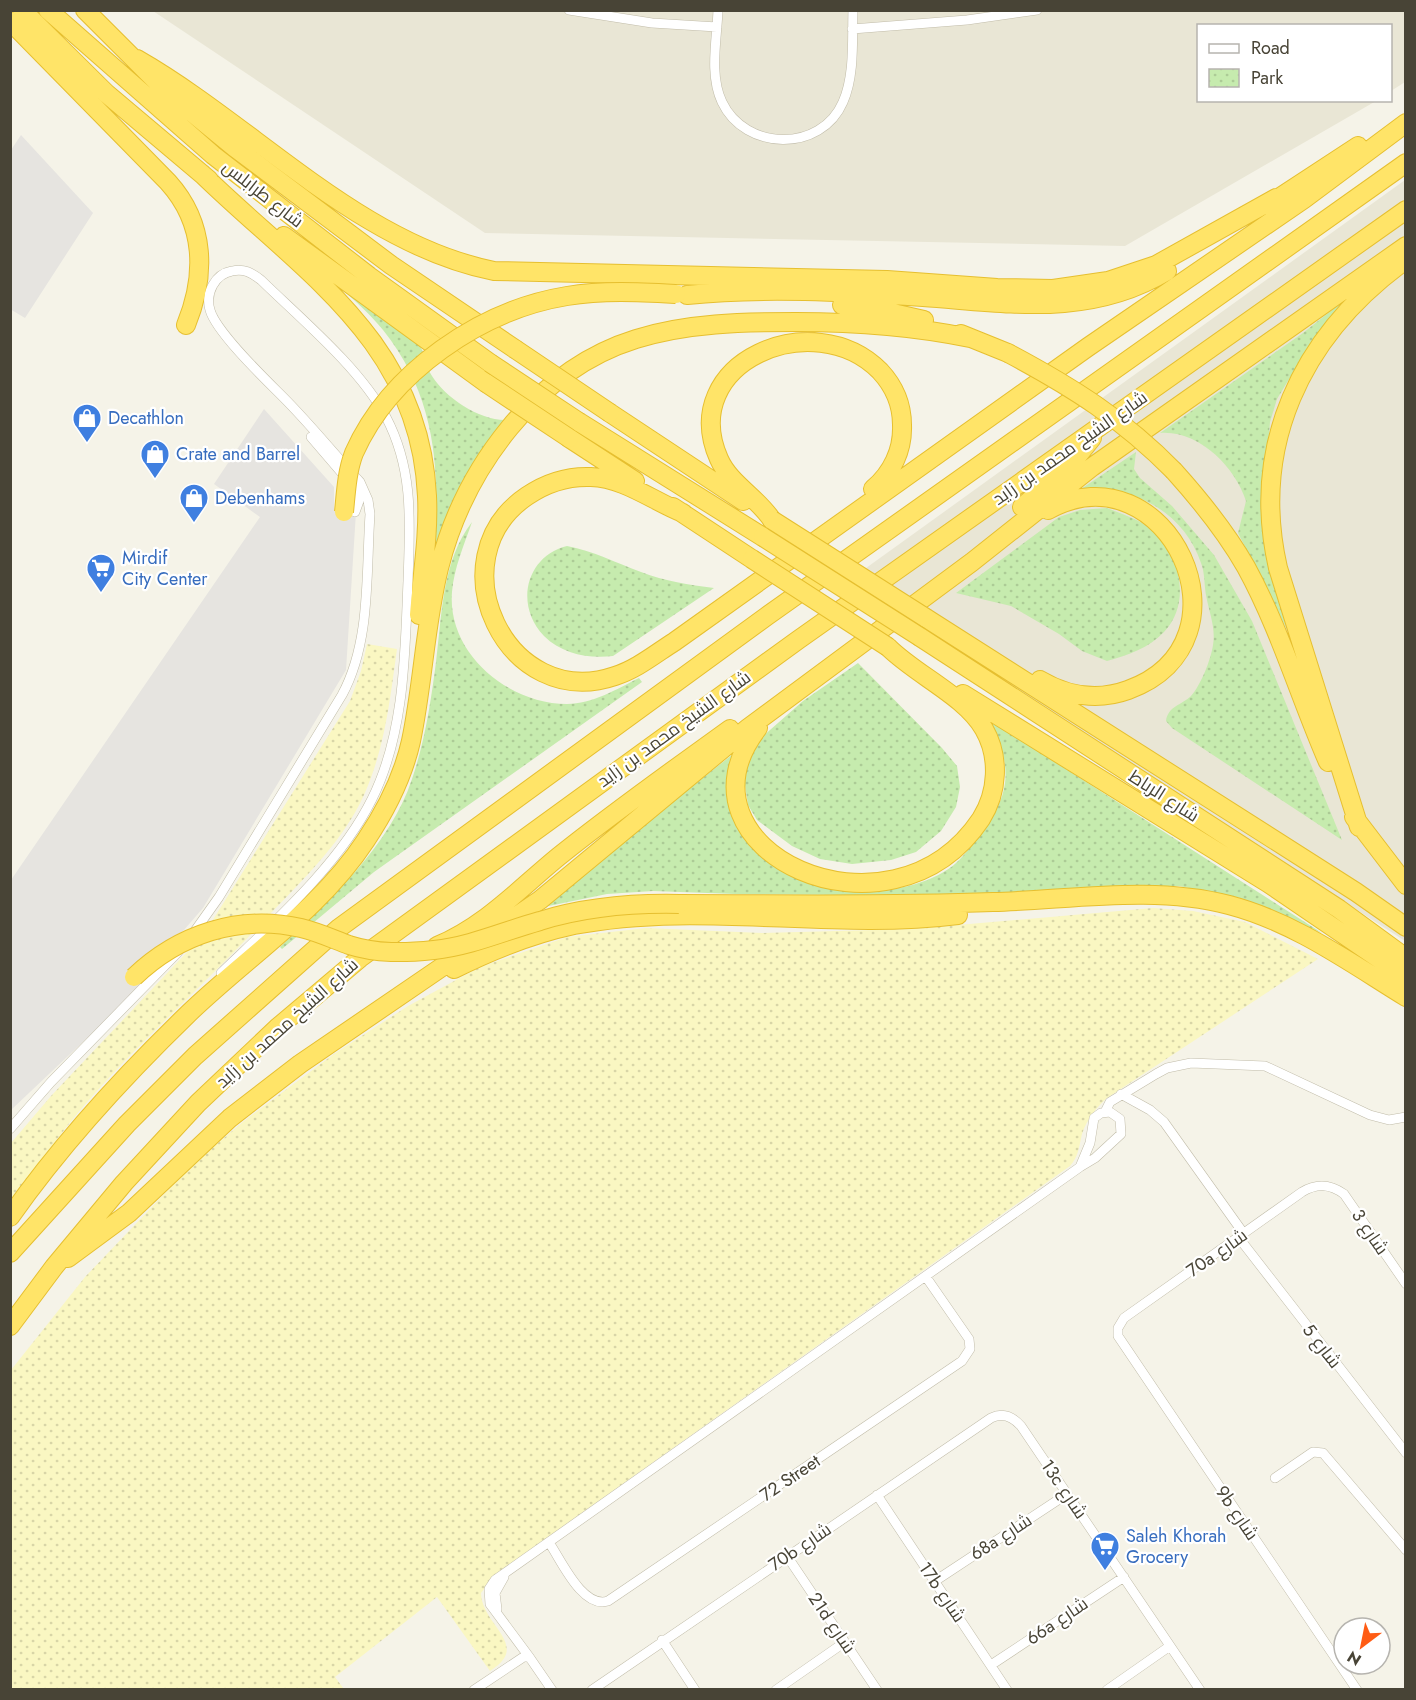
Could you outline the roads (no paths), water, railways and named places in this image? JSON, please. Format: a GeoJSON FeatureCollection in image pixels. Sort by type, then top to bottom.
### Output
{"type":"FeatureCollection","features":[{"type":"Feature","properties":{"kind":"highway"},"geometry":{"type":"LineString","coordinates":[[22,10],[106,94],[201,173],[329,290],[356,319],[380,351],[408,407],[422,456],[427,496],[417,636],[417,697]]}},
{"type":"Feature","properties":{"kind":"highway","name":"شارع طرابلس"},"geometry":{"type":"LineString","coordinates":[[48,10],[213,155],[369,276],[490,363],[579,422],[763,537]]}},
{"type":"Feature","properties":{"kind":"highway","name":"شارع طرابلس"},"geometry":{"type":"LineString","coordinates":[[84,10],[137,59],[167,92],[234,147],[392,265],[772,520]]}},
{"type":"Feature","properties":{"kind":"highway"},"geometry":{"type":"LineString","coordinates":[[10,21],[178,193],[193,219],[200,249],[198,289],[186,326]]}},
{"type":"Feature","properties":{"kind":"highway"},"geometry":{"type":"LineString","coordinates":[[137,59],[174,82],[258,144],[395,236],[443,258],[494,271],[887,280],[997,288],[1053,289],[1108,281],[1148,268],[1180,254],[1247,212],[1276,198]]}},
{"type":"Feature","properties":{"kind":"highway"},"geometry":{"type":"LineString","coordinates":[[681,294],[745,291],[887,296],[1024,306],[1083,302],[1136,287],[1163,274],[1234,230],[1276,198],[1406,116]]}},
{"type":"Feature","properties":{"kind":"highway"},"geometry":{"type":"LineString","coordinates":[[683,513],[621,483],[592,477],[577,477],[548,484],[522,499],[497,530],[485,568],[488,608],[507,644],[526,662],[550,675],[582,681],[614,676],[634,668],[674,642],[849,515],[1304,199],[1406,123]]}},
{"type":"Feature","properties":{"kind":"highway","name":"شارع الشيخ محمد بن زايد"},"geometry":{"type":"LineString","coordinates":[[10,1253],[127,1124],[187,1064],[339,928],[776,609],[1406,163]]}},
{"type":"Feature","properties":{"kind":"highway"},"geometry":{"type":"LineString","coordinates":[[201,173],[486,383],[888,647],[1268,883],[1406,977]]}},
{"type":"Feature","properties":{"kind":"highway","name":"شارع الشيخ محمد بن زايد"},"geometry":{"type":"LineString","coordinates":[[10,1326],[54,1267],[124,1183],[198,1103],[277,1028],[360,958],[751,674],[1406,210]]}},
{"type":"Feature","properties":{"kind":"highway"},"geometry":{"type":"LineString","coordinates":[[54,1267],[105,1233],[230,1118],[300,1064],[540,900],[782,703],[972,562],[1092,467],[1406,246]]}},
{"type":"Feature","properties":{"kind":"highway"},"geometry":{"type":"LineString","coordinates":[[1359,827],[1278,568],[1270,513],[1271,476],[1282,422],[1295,388],[1311,360],[1329,334],[1357,302],[1406,260]]}},
{"type":"Feature","properties":{"kind":"highway"},"geometry":{"type":"LineString","coordinates":[[347,512],[350,468],[358,446],[385,406],[417,370],[465,333],[494,318],[565,296],[602,292],[681,294],[875,309],[924,320],[1008,353],[1063,382],[1111,413],[1174,471],[1213,517],[1246,567],[1275,630],[1321,748],[1359,827],[1406,885]]}},
{"type":"Feature","properties":{"kind":"highway"},"geometry":{"type":"LineString","coordinates":[[10,1217],[79,1128],[190,1012],[320,895],[363,845],[381,818],[398,781],[411,742],[440,566],[468,491],[491,453],[516,421],[556,383],[582,364],[634,339],[664,331],[707,326],[859,323],[922,329],[970,338]]}},
{"type":"Feature","properties":{"kind":"highway"},"geometry":{"type":"LineString","coordinates":[[772,520],[723,468],[713,438],[712,414],[725,382],[745,360],[772,347],[803,341],[836,344],[867,360],[891,384],[901,410],[902,438],[892,466],[849,515]]}},
{"type":"Feature","properties":{"kind":"highway"},"geometry":{"type":"LineString","coordinates":[[422,951],[451,940],[478,925],[558,858],[947,568],[1067,469],[1086,447],[1095,430]]}},
{"type":"Feature","properties":{"kind":"highway"},"geometry":{"type":"LineString","coordinates":[[972,562],[1050,508],[1078,499],[1099,498],[1133,507],[1164,528],[1182,554],[1192,584],[1193,609],[1183,643],[1163,669],[1134,688],[1112,694],[1078,694],[1055,688],[1010,662],[991,661]]}},
{"type":"Feature","properties":{"kind":"highway","name":"شارع الرباط"},"geometry":{"type":"LineString","coordinates":[[772,520],[1356,892],[1406,927]]}},
{"type":"Feature","properties":{"kind":"highway","name":"شارع الرباط"},"geometry":{"type":"LineString","coordinates":[[763,537],[1339,909],[1406,958]]}},
{"type":"Feature","properties":{"kind":"highway"},"geometry":{"type":"LineString","coordinates":[[782,703],[748,740],[736,768],[736,800],[744,820],[755,837],[787,864],[831,881],[878,884],[923,870],[961,843],[984,814],[992,795],[996,774],[993,753],[987,734],[971,711],[909,667],[888,647]]}},
{"type":"Feature","properties":{"kind":"highway"},"geometry":{"type":"LineString","coordinates":[[134,977],[157,957],[183,941],[212,930],[242,924],[288,925],[373,951],[422,951],[467,945],[540,920],[586,910],[632,904],[942,904],[1178,896],[1203,899],[1252,912],[1323,946],[1406,997]]}},
{"type":"Feature","properties":{"kind":"highway"},"geometry":{"type":"LineString","coordinates":[[398,996],[515,942],[560,928],[594,922],[671,916],[934,917],[1083,898]]}},
{"type":"Feature","properties":{"kind":"street"},"geometry":{"type":"LineString","coordinates":[[569,10],[652,23],[717,27]]}},
{"type":"Feature","properties":{"kind":"street"},"geometry":{"type":"LineString","coordinates":[[718,10],[716,77],[721,101],[742,127],[757,135],[782,140],[806,136],[821,128],[834,117],[843,103],[848,87],[853,10]]}},
{"type":"Feature","properties":{"kind":"street"},"geometry":{"type":"LineString","coordinates":[[852,29],[967,20],[1037,10]]}},
{"type":"Feature","properties":{"kind":"street"},"geometry":{"type":"LineString","coordinates":[[10,1129],[51,1082],[173,958],[205,918],[300,766],[353,673],[362,637],[370,514],[368,500],[360,482],[272,387],[211,313],[209,301],[211,288],[218,278],[228,272],[246,271],[257,276],[349,369],[380,407],[401,450],[408,486],[410,519],[406,625],[397,718],[381,780],[353,831],[297,896],[211,984],[190,1012]]}},
{"type":"Feature","properties":{"kind":"street"},"geometry":{"type":"LineString","coordinates":[[272,387],[283,405],[358,492],[360,501],[347,512]]}},
{"type":"Feature","properties":{"kind":"street"},"geometry":{"type":"LineString","coordinates":[[1105,1112],[1110,1102],[1121,1094],[1167,1068],[1179,1064],[1257,1065],[1273,1069],[1370,1116],[1389,1120],[1406,1117]]}},
{"type":"Feature","properties":{"kind":"street","name":"شارع 5"},"geometry":{"type":"LineString","coordinates":[[1121,1094],[1150,1110],[1164,1122],[1242,1236],[1406,1453]]}},
{"type":"Feature","properties":{"kind":"street"},"geometry":{"type":"LineString","coordinates":[[552,1689],[498,1612],[495,1593],[505,1576],[1095,1158],[1121,1134],[1120,1119],[1114,1114],[1105,1112],[1097,1115],[1092,1122],[1090,1143],[1080,1167]]}},
{"type":"Feature","properties":{"kind":"street","name":"70a شارع"},"geometry":{"type":"LineString","coordinates":[[1118,1336],[1118,1328],[1124,1318],[1308,1188],[1329,1186]]}},
{"type":"Feature","properties":{"kind":"street","name":"شارع 3"},"geometry":{"type":"LineString","coordinates":[[1329,1186],[1344,1194],[1406,1284]]}},
{"type":"Feature","properties":{"kind":"street","name":"72 Street"},"geometry":{"type":"LineString","coordinates":[[550,1544],[585,1596],[595,1602],[608,1601],[962,1361],[969,1353],[969,1339],[926,1276]]}},
{"type":"Feature","properties":{"kind":"street","name":"9b شارع"},"geometry":{"type":"LineString","coordinates":[[1118,1336],[1357,1689]]}},
{"type":"Feature","properties":{"kind":"street","name":"13c شارع"},"geometry":{"type":"LineString","coordinates":[[1002,1415],[1011,1417],[1021,1426],[1200,1689]]}},
{"type":"Feature","properties":{"kind":"street","name":"70b شارع"},"geometry":{"type":"LineString","coordinates":[[585,1689],[596,1686],[991,1418],[1002,1415]]}},
{"type":"Feature","properties":{"kind":"street"},"geometry":{"type":"LineString","coordinates":[[1275,1478],[1313,1452],[1321,1452],[1406,1550]]}},
{"type":"Feature","properties":{"kind":"street","name":"68a شارع"},"geometry":{"type":"LineString","coordinates":[[935,1581],[1067,1494]]}},
{"type":"Feature","properties":{"kind":"street","name":"17b شارع"},"geometry":{"type":"LineString","coordinates":[[877,1495],[1007,1689]]}},
{"type":"Feature","properties":{"kind":"street","name":"21d شارع"},"geometry":{"type":"LineString","coordinates":[[787,1556],[877,1689]]}},
{"type":"Feature","properties":{"kind":"street","name":"66a شارع"},"geometry":{"type":"LineString","coordinates":[[991,1665],[1124,1577]]}},
{"type":"Feature","properties":{"kind":"street"},"geometry":{"type":"LineString","coordinates":[[662,1640],[695,1689]]}},
{"type":"Feature","properties":{"kind":"street"},"geometry":{"type":"LineString","coordinates":[[776,1689],[845,1642]]}},
{"type":"Feature","properties":{"kind":"street"},"geometry":{"type":"LineString","coordinates":[[1107,1689],[1170,1646]]}},
{"type":"Feature","properties":{"kind":"street"},"geometry":{"type":"LineString","coordinates":[[474,1689],[521,1656],[529,1657]]}},
{"type":"Feature","properties":{"kind":"place","name":"Decathlon"},"geometry":{"type":"Point","coordinates":[87,444]}},
{"type":"Feature","properties":{"kind":"place","name":"Crate and Barrel"},"geometry":{"type":"Point","coordinates":[155,480]}},
{"type":"Feature","properties":{"kind":"place","name":"Debenhams"},"geometry":{"type":"Point","coordinates":[194,524]}},
{"type":"Feature","properties":{"kind":"place","name":"Mirdif City Center"},"geometry":{"type":"Point","coordinates":[101,594]}},
{"type":"Feature","properties":{"kind":"place","name":"Saleh Khorah Grocery"},"geometry":{"type":"Point","coordinates":[1105,1572]}}]}
